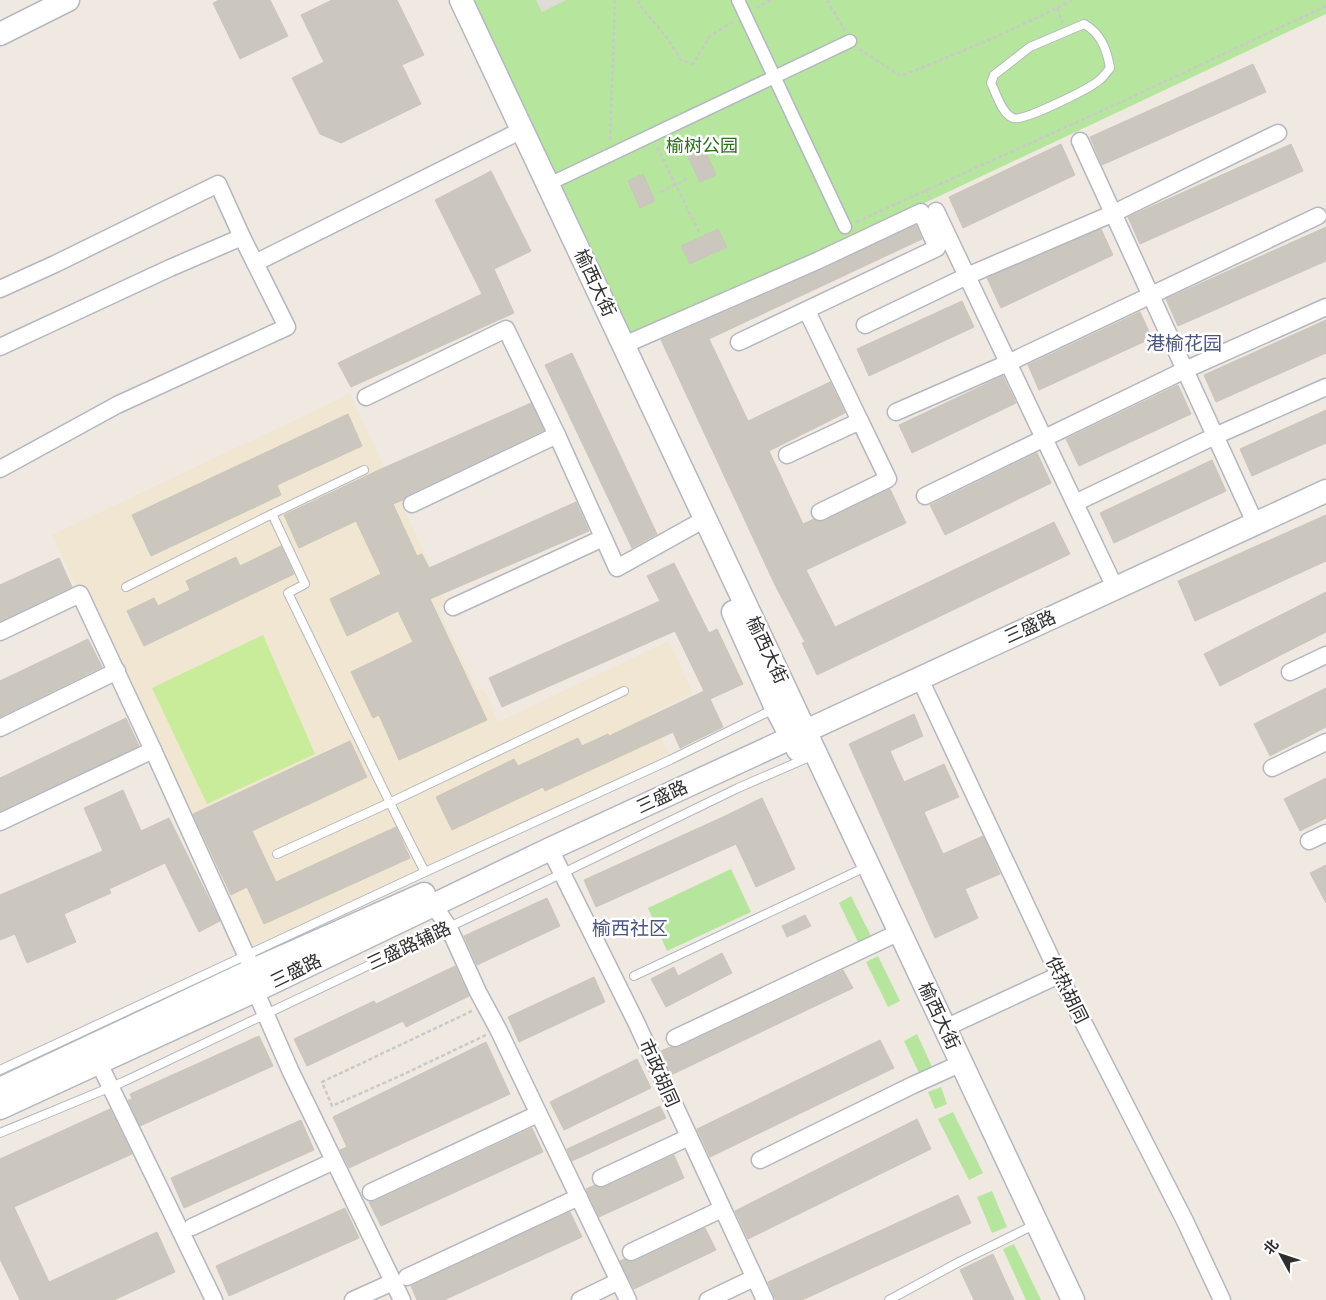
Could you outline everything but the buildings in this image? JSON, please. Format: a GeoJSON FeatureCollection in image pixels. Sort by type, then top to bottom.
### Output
{"type":"FeatureCollection","features":[{"type":"Feature","properties":{"kind":"main road"},"geometry":{"type":"LineString","coordinates":[[0,18],[37,0]]}},
{"type":"Feature","properties":{"kind":"main road"},"geometry":{"type":"LineString","coordinates":[[0,34],[68,0]]}},
{"type":"Feature","properties":{"kind":"main road","name":"榆西大街"},"geometry":{"type":"LineString","coordinates":[[451,0],[516,132],[791,720],[863,868],[945,1028],[1073,1300]]}},
{"type":"Feature","properties":{"kind":"main road","name":"榆西大街"},"geometry":{"type":"LineString","coordinates":[[461,0],[516,132],[549,184],[624,345],[700,522]]}},
{"type":"Feature","properties":{"kind":"main road","name":"三盛路"},"geometry":{"type":"LineString","coordinates":[[0,1108],[95,1054],[416,896],[429,892],[791,720],[1326,479]]}},
{"type":"Feature","properties":{"kind":"main road","name":"三盛路"},"geometry":{"type":"LineString","coordinates":[[254,976],[433,904],[550,849],[791,720],[920,677],[1326,491]]}},
{"type":"Feature","properties":{"kind":"main road","name":"榆西大街"},"geometry":{"type":"LineString","coordinates":[[863,868],[889,937],[1030,1227],[1062,1300]]}},
{"type":"Feature","properties":{"kind":"main road","name":"三盛路"},"geometry":{"type":"LineString","coordinates":[[0,1089],[95,1054]]}},
{"type":"Feature","properties":{"kind":"street"},"geometry":{"type":"LineString","coordinates":[[738,0],[845,227]]}},
{"type":"Feature","properties":{"kind":"street"},"geometry":{"type":"LineString","coordinates":[[549,184],[850,40]]}},
{"type":"Feature","properties":{"kind":"street"},"geometry":{"type":"LineString","coordinates":[[254,263],[516,132]]}},
{"type":"Feature","properties":{"kind":"street"},"geometry":{"type":"LineString","coordinates":[[865,325],[967,276],[1114,213],[1278,133]]}},
{"type":"Feature","properties":{"kind":"street"},"geometry":{"type":"LineString","coordinates":[[1080,141],[1251,514]]}},
{"type":"Feature","properties":{"kind":"street"},"geometry":{"type":"LineString","coordinates":[[0,289],[56,264],[218,184],[254,263],[287,327],[117,405],[2,464]]}},
{"type":"Feature","properties":{"kind":"street"},"geometry":{"type":"LineString","coordinates":[[936,211],[1110,577]]}},
{"type":"Feature","properties":{"kind":"street"},"geometry":{"type":"LineString","coordinates":[[624,345],[817,261],[921,212],[937,248],[738,342]]}},
{"type":"Feature","properties":{"kind":"street"},"geometry":{"type":"LineString","coordinates":[[896,412],[1008,363],[1318,216]]}},
{"type":"Feature","properties":{"kind":"street"},"geometry":{"type":"LineString","coordinates":[[0,347],[170,268],[242,237]]}},
{"type":"Feature","properties":{"kind":"street"},"geometry":{"type":"LineString","coordinates":[[925,496],[1185,370],[1326,308]]}},
{"type":"Feature","properties":{"kind":"street"},"geometry":{"type":"LineString","coordinates":[[807,310],[888,479],[820,512]]}},
{"type":"Feature","properties":{"kind":"street"},"geometry":{"type":"LineString","coordinates":[[366,397],[506,330],[618,568],[700,522]]}},
{"type":"Feature","properties":{"kind":"street"},"geometry":{"type":"LineString","coordinates":[[1075,503],[1215,436],[1326,387]]}},
{"type":"Feature","properties":{"kind":"street"},"geometry":{"type":"LineString","coordinates":[[787,455],[860,421]]}},
{"type":"Feature","properties":{"kind":"street"},"geometry":{"type":"LineString","coordinates":[[412,504],[557,435]]}},
{"type":"Feature","properties":{"kind":"street"},"geometry":{"type":"LineString","coordinates":[[453,606],[603,538]]}},
{"type":"Feature","properties":{"kind":"street"},"geometry":{"type":"LineString","coordinates":[[0,632],[80,594],[154,750],[254,976],[264,1014],[334,1161],[400,1280],[402,1300]]}},
{"type":"Feature","properties":{"kind":"street"},"geometry":{"type":"LineString","coordinates":[[1290,672],[1326,655]]}},
{"type":"Feature","properties":{"kind":"street"},"geometry":{"type":"LineString","coordinates":[[0,728],[116,671]]}},
{"type":"Feature","properties":{"kind":"street","name":"供热胡同"},"geometry":{"type":"LineString","coordinates":[[920,677],[1059,975],[1185,1221],[1222,1300]]}},
{"type":"Feature","properties":{"kind":"street"},"geometry":{"type":"LineString","coordinates":[[1272,768],[1326,742]]}},
{"type":"Feature","properties":{"kind":"street"},"geometry":{"type":"LineString","coordinates":[[0,822],[154,750]]}},
{"type":"Feature","properties":{"kind":"street"},"geometry":{"type":"LineString","coordinates":[[1309,840],[1326,832]]}},
{"type":"Feature","properties":{"kind":"street","name":"市政胡同"},"geometry":{"type":"LineString","coordinates":[[550,849],[636,1022],[765,1300]]}},
{"type":"Feature","properties":{"kind":"street"},"geometry":{"type":"LineString","coordinates":[[433,904],[449,928],[628,1300]]}},
{"type":"Feature","properties":{"kind":"street"},"geometry":{"type":"LineString","coordinates":[[675,1038],[889,937]]}},
{"type":"Feature","properties":{"kind":"street"},"geometry":{"type":"LineString","coordinates":[[945,1028],[1059,975]]}},
{"type":"Feature","properties":{"kind":"street"},"geometry":{"type":"LineString","coordinates":[[95,1054],[214,1300]]}},
{"type":"Feature","properties":{"kind":"street"},"geometry":{"type":"LineString","coordinates":[[760,1160],[953,1067]]}},
{"type":"Feature","properties":{"kind":"street"},"geometry":{"type":"LineString","coordinates":[[370,1192],[538,1114]]}},
{"type":"Feature","properties":{"kind":"street"},"geometry":{"type":"LineString","coordinates":[[601,1178],[689,1137]]}},
{"type":"Feature","properties":{"kind":"street"},"geometry":{"type":"LineString","coordinates":[[192,1227],[334,1161]]}},
{"type":"Feature","properties":{"kind":"street"},"geometry":{"type":"LineString","coordinates":[[353,1300],[580,1197]]}},
{"type":"Feature","properties":{"kind":"street"},"geometry":{"type":"LineString","coordinates":[[631,1252],[722,1209]]}},
{"type":"Feature","properties":{"kind":"street"},"geometry":{"type":"LineString","coordinates":[[708,1300],[754,1278]]}},
{"type":"Feature","properties":{"kind":"street"},"geometry":{"type":"LineString","coordinates":[[580,1300],[619,1281]]}},
{"type":"Feature","properties":{"kind":"lane"},"geometry":{"type":"LineString","coordinates":[[1084,24],[1094,30],[1108,54],[1110,68],[1099,81],[1065,100],[1022,119],[1014,119],[1006,113],[991,83],[994,75],[1030,47],[1067,31],[1084,24]]}},
{"type":"Feature","properties":{"kind":"lane"},"geometry":{"type":"LineString","coordinates":[[126,587],[364,470]]}},
{"type":"Feature","properties":{"kind":"lane"},"geometry":{"type":"LineString","coordinates":[[272,514],[305,584],[288,593],[366,751],[389,803],[425,872]]}},
{"type":"Feature","properties":{"kind":"lane"},"geometry":{"type":"LineString","coordinates":[[277,854],[624,691]]}},
{"type":"Feature","properties":{"kind":"lane"},"geometry":{"type":"LineString","coordinates":[[0,1070],[254,976],[425,872],[670,760],[791,720]]}},
{"type":"Feature","properties":{"kind":"lane","name":"三盛路辅路"},"geometry":{"type":"LineString","coordinates":[[0,1133],[111,1086],[449,928],[738,788],[809,757]]}},
{"type":"Feature","properties":{"kind":"lane"},"geometry":{"type":"LineString","coordinates":[[634,976],[863,868]]}},
{"type":"Feature","properties":{"kind":"lane"},"geometry":{"type":"LineString","coordinates":[[889,1300],[959,1262],[1030,1227]]}},
{"type":"Feature","properties":{"kind":"path"},"geometry":{"type":"LineString","coordinates":[[610,154],[615,0]]}},
{"type":"Feature","properties":{"kind":"path"},"geometry":{"type":"LineString","coordinates":[[638,0],[639,4],[667,38],[681,60],[693,64],[710,36],[771,0]]}},
{"type":"Feature","properties":{"kind":"path"},"geometry":{"type":"LineString","coordinates":[[827,0],[852,44],[901,76],[958,54],[1072,0]]}},
{"type":"Feature","properties":{"kind":"path"},"geometry":{"type":"LineString","coordinates":[[845,227],[1326,6]]}},
{"type":"Feature","properties":{"kind":"path"},"geometry":{"type":"LineString","coordinates":[[1057,8],[1067,31]]}},
{"type":"Feature","properties":{"kind":"path"},"geometry":{"type":"LineString","coordinates":[[651,134],[699,232]]}},
{"type":"Feature","properties":{"kind":"path"},"geometry":{"type":"LineString","coordinates":[[660,192],[689,178]]}},
{"type":"Feature","properties":{"kind":"path"},"geometry":{"type":"LineString","coordinates":[[485,1006],[322,1082],[332,1106],[498,1030]]}},
{"type":"Feature","properties":{"kind":"shaded area"},"geometry":{"type":"Polygon","coordinates":[[[536,0],[566,0],[542,12],[536,0]]]}},
{"type":"Feature","properties":{"kind":"shaded area"},"geometry":{"type":"Polygon","coordinates":[[[350,394],[448,603],[438,608],[477,691],[483,689],[498,722],[669,641],[693,694],[650,714],[669,754],[249,953],[52,535],[350,394]]]}},
{"type":"Feature","properties":{"kind":"green space","name":"榆树公园"},"geometry":{"type":"Polygon","coordinates":[[[471,0],[1326,0],[1326,14],[931,200],[629,338],[471,0]]]}},
{"type":"Feature","properties":{"kind":"green space"},"geometry":{"type":"Polygon","coordinates":[[[263,635],[315,754],[207,804],[152,688],[263,635]]]}},
{"type":"Feature","properties":{"kind":"green space"},"geometry":{"type":"Polygon","coordinates":[[[731,869],[751,912],[667,951],[648,908],[731,869]]]}},
{"type":"Feature","properties":{"kind":"green space"},"geometry":{"type":"Polygon","coordinates":[[[851,896],[873,940],[860,946],[839,903],[851,896]]]}},
{"type":"Feature","properties":{"kind":"green space"},"geometry":{"type":"Polygon","coordinates":[[[878,956],[900,1001],[888,1007],[866,962],[878,956]]]}},
{"type":"Feature","properties":{"kind":"green space"},"geometry":{"type":"Polygon","coordinates":[[[917,1034],[933,1069],[920,1075],[904,1041],[917,1034]]]}},
{"type":"Feature","properties":{"kind":"green space"},"geometry":{"type":"Polygon","coordinates":[[[941,1087],[947,1104],[935,1109],[928,1092],[941,1087]]]}},
{"type":"Feature","properties":{"kind":"green space"},"geometry":{"type":"Polygon","coordinates":[[[953,1112],[983,1173],[969,1180],[938,1119],[953,1112]]]}},
{"type":"Feature","properties":{"kind":"green space"},"geometry":{"type":"Polygon","coordinates":[[[992,1191],[1007,1227],[992,1233],[977,1197],[992,1191]]]}},
{"type":"Feature","properties":{"kind":"green space"},"geometry":{"type":"Polygon","coordinates":[[[1014,1244],[1041,1300],[1026,1300],[1003,1249],[1014,1244]]]}},
{"type":"Feature","properties":{"kind":"district","name":"港榆花园"},"geometry":{"type":"Point","coordinates":[1184,343]}},
{"type":"Feature","properties":{"kind":"district","name":"榆西社区"},"geometry":{"type":"Point","coordinates":[630,928]}}]}
